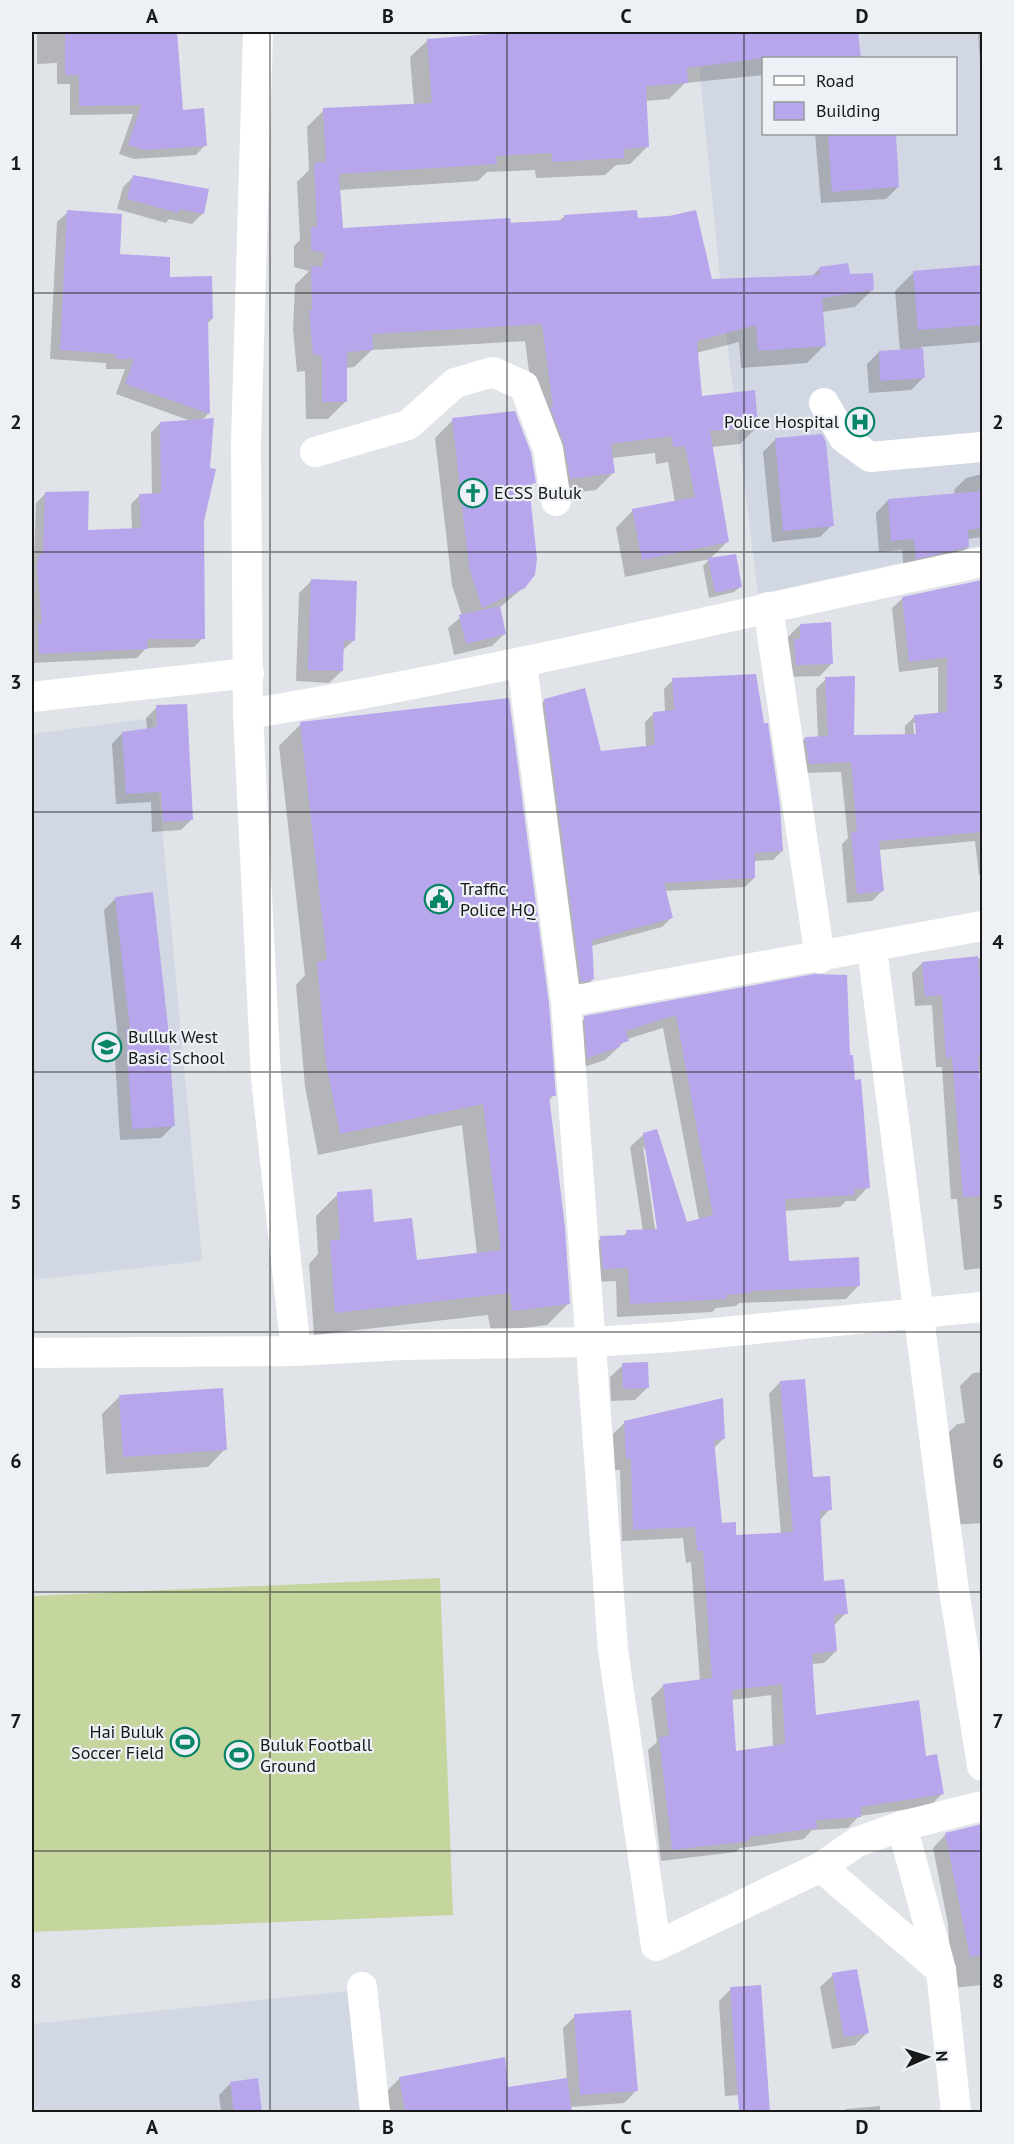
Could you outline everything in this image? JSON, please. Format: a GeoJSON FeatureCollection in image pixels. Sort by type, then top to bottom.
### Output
{"type":"FeatureCollection","features":[{"type":"Feature","properties":{"kind":"street"},"geometry":{"type":"LineString","coordinates":[[258,32],[246,444],[248,714],[266,1078],[296,1351]]}},
{"type":"Feature","properties":{"kind":"street"},"geometry":{"type":"LineString","coordinates":[[315,452],[408,425],[455,383],[493,372],[524,386],[549,449],[556,501]]}},
{"type":"Feature","properties":{"kind":"street"},"geometry":{"type":"LineString","coordinates":[[824,403],[844,438],[870,457],[982,447]]}},
{"type":"Feature","properties":{"kind":"street"},"geometry":{"type":"LineString","coordinates":[[248,714],[522,664],[768,607],[982,561]]}},
{"type":"Feature","properties":{"kind":"street"},"geometry":{"type":"LineString","coordinates":[[768,607],[820,958]]}},
{"type":"Feature","properties":{"kind":"street"},"geometry":{"type":"LineString","coordinates":[[522,664],[566,1002],[613,1650],[656,1946],[821,1867],[857,1842],[902,1827],[982,1806]]}},
{"type":"Feature","properties":{"kind":"street"},"geometry":{"type":"LineString","coordinates":[[32,697],[249,673]]}},
{"type":"Feature","properties":{"kind":"street"},"geometry":{"type":"LineString","coordinates":[[566,1002],[820,958],[982,926]]}},
{"type":"Feature","properties":{"kind":"street"},"geometry":{"type":"LineString","coordinates":[[872,948],[952,1584],[982,1766]]}},
{"type":"Feature","properties":{"kind":"street"},"geometry":{"type":"LineString","coordinates":[[32,1353],[296,1351],[401,1345],[591,1342],[672,1337],[919,1311],[982,1307]]}},
{"type":"Feature","properties":{"kind":"street"},"geometry":{"type":"LineString","coordinates":[[902,1827],[941,1970],[956,2112]]}},
{"type":"Feature","properties":{"kind":"street"},"geometry":{"type":"LineString","coordinates":[[821,1867],[941,1970]]}},
{"type":"Feature","properties":{"kind":"street"},"geometry":{"type":"LineString","coordinates":[[362,1987],[375,2112]]}},
{"type":"Feature","properties":{"kind":"shaded area","name":"Police Hospital"},"geometry":{"type":"Polygon","coordinates":[[[696,32],[982,32],[982,545],[758,594],[722,300],[696,32]]]}},
{"type":"Feature","properties":{"kind":"shaded area","name":"Bulluk West Basic School"},"geometry":{"type":"Polygon","coordinates":[[[152,718],[202,1261],[32,1280],[32,734],[152,718]]]}},
{"type":"Feature","properties":{"kind":"shaded area"},"geometry":{"type":"Polygon","coordinates":[[[357,1990],[370,2112],[32,2112],[32,2024],[357,1990]]]}},
{"type":"Feature","properties":{"kind":"green space","name":"Buluk Football Ground"},"geometry":{"type":"Polygon","coordinates":[[[440,1578],[453,1915],[32,1932],[32,1596],[440,1578]]]}},
{"type":"Feature","properties":{"kind":"building"},"geometry":{"type":"Polygon","coordinates":[[[65,32],[177,32],[183,110],[204,108],[207,146],[144,150],[128,145],[141,105],[79,106],[79,75],[65,75],[65,32]]]}},
{"type":"Feature","properties":{"kind":"building"},"geometry":{"type":"Polygon","coordinates":[[[517,32],[858,32],[861,57],[762,57],[687,68],[688,83],[646,86],[649,147],[624,149],[624,158],[552,162],[552,153],[496,156],[497,164],[339,174],[343,228],[510,218],[511,223],[564,220],[564,215],[637,210],[638,218],[669,216],[696,210],[712,279],[820,275],[819,267],[848,263],[850,274],[873,273],[874,290],[822,298],[826,346],[758,351],[756,325],[697,341],[702,396],[755,390],[758,427],[710,431],[729,542],[642,560],[632,509],[695,497],[685,446],[673,447],[672,436],[611,444],[615,473],[570,479],[564,443],[550,407],[553,407],[542,324],[372,334],[373,350],[347,352],[347,402],[322,402],[322,355],[313,355],[309,310],[312,310],[311,266],[322,267],[325,253],[311,250],[311,227],[317,227],[314,163],[326,162],[323,108],[432,103],[427,39],[517,32]]]}},
{"type":"Feature","properties":{"kind":"building"},"geometry":{"type":"Polygon","coordinates":[[[828,135],[896,135],[899,187],[832,192],[828,135]]]}},
{"type":"Feature","properties":{"kind":"building"},"geometry":{"type":"Polygon","coordinates":[[[133,175],[209,189],[204,214],[179,209],[178,213],[127,199],[133,175]]]}},
{"type":"Feature","properties":{"kind":"building"},"geometry":{"type":"Polygon","coordinates":[[[67,210],[122,214],[120,254],[170,257],[170,277],[212,276],[213,319],[208,319],[210,414],[125,384],[134,359],[116,359],[115,354],[60,350],[67,210]]]}},
{"type":"Feature","properties":{"kind":"building"},"geometry":{"type":"Polygon","coordinates":[[[982,265],[982,325],[918,330],[913,271],[982,265]]]}},
{"type":"Feature","properties":{"kind":"building"},"geometry":{"type":"Polygon","coordinates":[[[923,348],[925,378],[880,381],[879,351],[923,348]]]}},
{"type":"Feature","properties":{"kind":"building"},"geometry":{"type":"Polygon","coordinates":[[[515,411],[531,453],[536,483],[529,484],[537,559],[535,575],[525,588],[482,608],[469,567],[452,418],[515,411]]]}},
{"type":"Feature","properties":{"kind":"building"},"geometry":{"type":"Polygon","coordinates":[[[214,418],[210,468],[216,469],[204,521],[205,639],[147,639],[148,649],[39,654],[38,623],[42,623],[37,567],[39,554],[43,554],[45,492],[89,491],[88,530],[141,528],[139,494],[161,493],[160,422],[214,418]]]}},
{"type":"Feature","properties":{"kind":"building"},"geometry":{"type":"Polygon","coordinates":[[[822,434],[826,442],[834,526],[783,531],[775,438],[822,434]]]}},
{"type":"Feature","properties":{"kind":"building"},"geometry":{"type":"Polygon","coordinates":[[[982,491],[982,528],[968,530],[969,547],[916,559],[914,539],[891,541],[888,499],[982,491]]]}},
{"type":"Feature","properties":{"kind":"building"},"geometry":{"type":"Polygon","coordinates":[[[736,554],[742,587],[715,593],[708,558],[736,554]]]}},
{"type":"Feature","properties":{"kind":"building"},"geometry":{"type":"Polygon","coordinates":[[[311,579],[357,581],[355,641],[344,640],[343,671],[308,670],[311,579]]]}},
{"type":"Feature","properties":{"kind":"building"},"geometry":{"type":"Polygon","coordinates":[[[982,580],[982,832],[879,841],[884,891],[857,894],[851,832],[857,832],[851,762],[809,764],[805,737],[828,736],[825,677],[855,676],[854,735],[916,734],[914,715],[947,712],[947,657],[909,662],[902,597],[982,580]]]}},
{"type":"Feature","properties":{"kind":"building"},"geometry":{"type":"Polygon","coordinates":[[[500,606],[506,634],[466,644],[459,615],[500,606]]]}},
{"type":"Feature","properties":{"kind":"building"},"geometry":{"type":"Polygon","coordinates":[[[831,622],[833,664],[796,665],[794,639],[800,639],[800,624],[831,622]]]}},
{"type":"Feature","properties":{"kind":"building"},"geometry":{"type":"Polygon","coordinates":[[[756,674],[764,723],[768,723],[780,806],[783,851],[755,853],[755,878],[664,883],[673,918],[592,940],[594,979],[581,982],[544,699],[585,688],[601,751],[655,745],[653,712],[674,710],[672,678],[756,674]]]}},
{"type":"Feature","properties":{"kind":"building"},"geometry":{"type":"Polygon","coordinates":[[[509,698],[549,1004],[556,1096],[549,1096],[565,1227],[570,1304],[512,1311],[510,1293],[335,1313],[330,1240],[340,1240],[337,1192],[372,1189],[374,1222],[412,1218],[417,1260],[501,1250],[483,1104],[340,1134],[326,1063],[317,962],[327,960],[300,722],[509,698]]]}},
{"type":"Feature","properties":{"kind":"building"},"geometry":{"type":"Polygon","coordinates":[[[187,704],[193,820],[163,822],[161,792],[126,794],[122,732],[157,727],[156,705],[187,704]]]}},
{"type":"Feature","properties":{"kind":"building"},"geometry":{"type":"Polygon","coordinates":[[[153,892],[168,1026],[175,1126],[132,1129],[126,1029],[130,1029],[115,897],[153,892]]]}},
{"type":"Feature","properties":{"kind":"building"},"geometry":{"type":"Polygon","coordinates":[[[978,956],[982,1009],[982,1055],[978,1055],[982,1114],[982,1196],[963,1197],[952,1057],[946,1058],[942,995],[925,997],[922,962],[978,956]]]}},
{"type":"Feature","properties":{"kind":"building"},"geometry":{"type":"Polygon","coordinates":[[[814,974],[847,975],[850,1055],[853,1055],[855,1080],[861,1079],[870,1188],[854,1189],[855,1195],[785,1199],[789,1261],[859,1257],[860,1286],[751,1291],[751,1293],[726,1295],[727,1299],[630,1304],[628,1268],[603,1269],[600,1236],[627,1235],[626,1230],[657,1229],[643,1133],[657,1129],[687,1222],[713,1215],[676,1015],[626,1031],[629,1041],[619,1044],[620,1047],[587,1058],[584,1016],[814,974]]]}},
{"type":"Feature","properties":{"kind":"building"},"geometry":{"type":"Polygon","coordinates":[[[648,1362],[649,1388],[623,1389],[622,1363],[648,1362]]]}},
{"type":"Feature","properties":{"kind":"building"},"geometry":{"type":"Polygon","coordinates":[[[805,1379],[813,1477],[830,1476],[832,1510],[820,1511],[824,1581],[844,1579],[848,1614],[834,1615],[837,1651],[812,1654],[816,1715],[919,1700],[926,1756],[937,1754],[944,1794],[861,1807],[861,1817],[816,1820],[817,1828],[749,1837],[749,1841],[672,1850],[659,1737],[669,1736],[663,1684],[712,1678],[703,1551],[697,1551],[695,1527],[633,1530],[631,1459],[626,1459],[624,1421],[723,1398],[725,1439],[714,1440],[722,1523],[736,1522],[736,1535],[793,1532],[780,1381],[805,1379]],[[782,1684],[732,1690],[736,1751],[785,1744],[782,1684]]]}},
{"type":"Feature","properties":{"kind":"building"},"geometry":{"type":"Polygon","coordinates":[[[223,1388],[227,1450],[123,1457],[119,1395],[223,1388]]]}},
{"type":"Feature","properties":{"kind":"building"},"geometry":{"type":"Polygon","coordinates":[[[982,1824],[982,1955],[970,1957],[945,1833],[982,1824]]]}},
{"type":"Feature","properties":{"kind":"building"},"geometry":{"type":"Polygon","coordinates":[[[857,1969],[869,2033],[844,2037],[832,1973],[857,1969]]]}},
{"type":"Feature","properties":{"kind":"building"},"geometry":{"type":"Polygon","coordinates":[[[761,1985],[770,2112],[739,2112],[730,1987],[761,1985]]]}},
{"type":"Feature","properties":{"kind":"building"},"geometry":{"type":"Polygon","coordinates":[[[631,2010],[638,2091],[580,2095],[574,2014],[631,2010]]]}},
{"type":"Feature","properties":{"kind":"building"},"geometry":{"type":"Polygon","coordinates":[[[505,2057],[508,2087],[567,2078],[572,2112],[405,2112],[399,2077],[505,2057]]]}},
{"type":"Feature","properties":{"kind":"building"},"geometry":{"type":"Polygon","coordinates":[[[258,2078],[262,2112],[234,2112],[230,2082],[258,2078]]]}},
{"type":"Feature","properties":{"kind":"place","name":"Police Hospital"},"geometry":{"type":"Point","coordinates":[860,422]}},
{"type":"Feature","properties":{"kind":"place","name":"ECSS Buluk"},"geometry":{"type":"Point","coordinates":[473,493]}},
{"type":"Feature","properties":{"kind":"place","name":"Traffic Police HQ"},"geometry":{"type":"Point","coordinates":[439,899]}},
{"type":"Feature","properties":{"kind":"place","name":"Bulluk West Basic School"},"geometry":{"type":"Point","coordinates":[107,1047]}},
{"type":"Feature","properties":{"kind":"place","name":"Hai Buluk Soccer Field"},"geometry":{"type":"Point","coordinates":[185,1742]}},
{"type":"Feature","properties":{"kind":"place","name":"Buluk Football Ground"},"geometry":{"type":"Point","coordinates":[239,1755]}}]}
